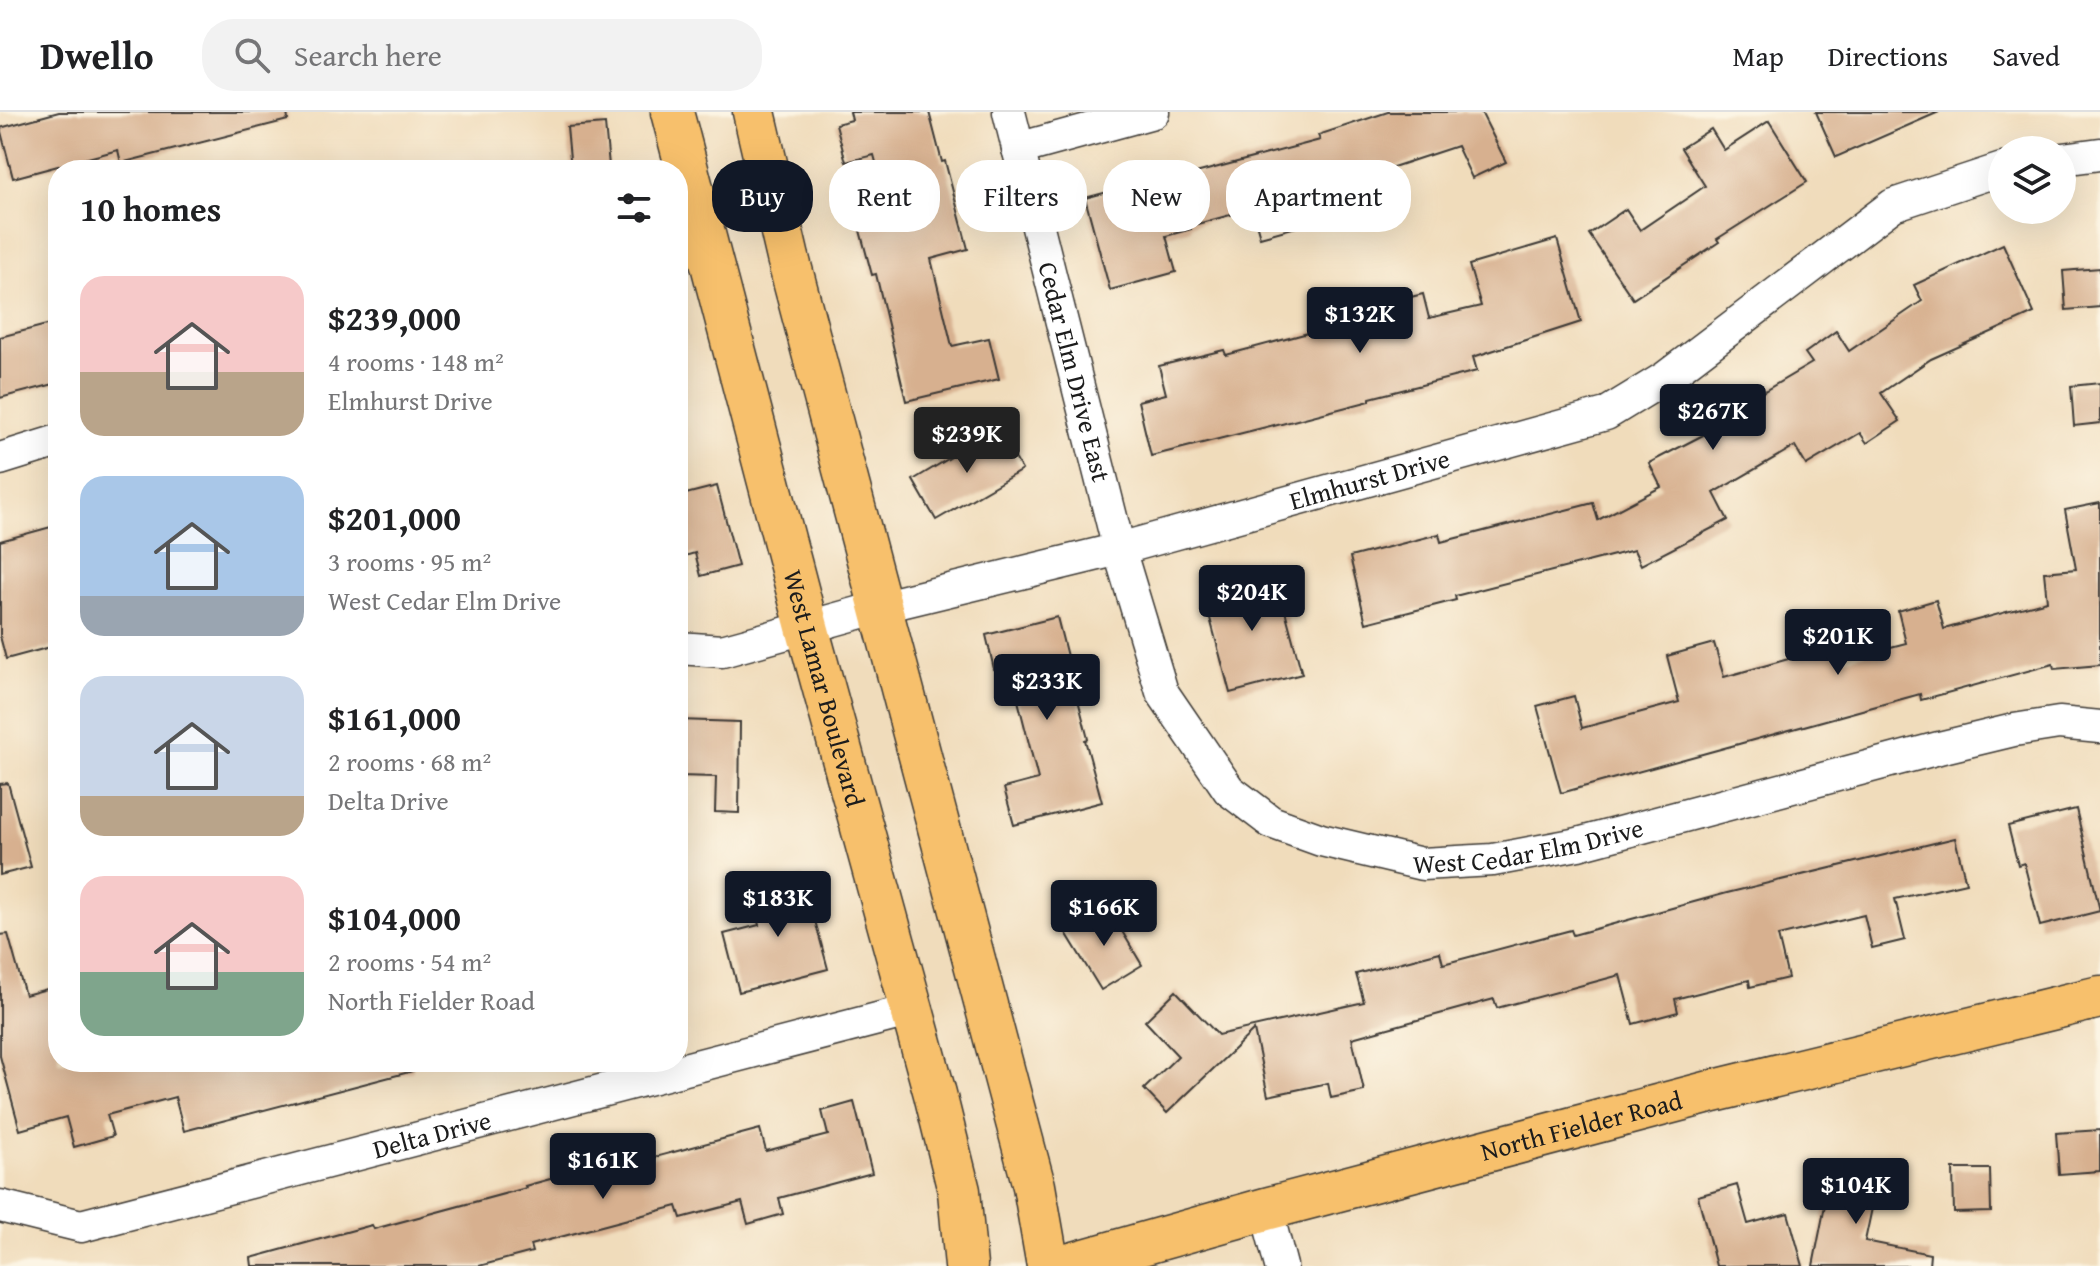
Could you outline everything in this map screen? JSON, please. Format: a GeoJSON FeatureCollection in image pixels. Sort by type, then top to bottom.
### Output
{"type":"FeatureCollection","features":[{"type":"Feature","properties":{"kind":"main road","name":"West Lamar Boulevard"},"geometry":{"type":"LineString","coordinates":[[672,112],[685,160]]}},
{"type":"Feature","properties":{"kind":"main road"},"geometry":{"type":"LineString","coordinates":[[754,112],[788,258],[1034,1186],[1048,1266]]}},
{"type":"Feature","properties":{"kind":"main road","name":"West Lamar Boulevard"},"geometry":{"type":"LineString","coordinates":[[688,173],[807,627],[912,1010],[959,1191],[972,1265]]}},
{"type":"Feature","properties":{"kind":"main road","name":"North Fielder Road"},"geometry":{"type":"LineString","coordinates":[[1064,1266],[1266,1209],[1710,1092],[2100,997]]}},
{"type":"Feature","properties":{"kind":"street","name":"Cedar Elm Drive East"},"geometry":{"type":"LineString","coordinates":[[1009,112],[1119,549]]}},
{"type":"Feature","properties":{"kind":"street"},"geometry":{"type":"LineString","coordinates":[[1018,149],[1153,112]]}},
{"type":"Feature","properties":{"kind":"street"},"geometry":{"type":"LineString","coordinates":[[2076,157],[2100,154]]}},
{"type":"Feature","properties":{"kind":"street","name":"Elmhurst Drive"},"geometry":{"type":"LineString","coordinates":[[688,649],[722,651],[880,607],[1119,549],[1606,414],[1665,378],[1893,205],[1988,174]]}},
{"type":"Feature","properties":{"kind":"street"},"geometry":{"type":"LineString","coordinates":[[0,459],[48,444]]}},
{"type":"Feature","properties":{"kind":"street","name":"West Cedar Elm Drive"},"geometry":{"type":"LineString","coordinates":[[1119,549],[1162,692],[1229,790],[1271,822],[1321,840],[1422,864],[1493,860],[1578,844],[2014,730],[2059,723],[2100,727]]}},
{"type":"Feature","properties":{"kind":"street","name":"Delta Drive"},"geometry":{"type":"LineString","coordinates":[[688,1068],[912,1010]]}},
{"type":"Feature","properties":{"kind":"street","name":"Delta Drive"},"geometry":{"type":"LineString","coordinates":[[1,1208],[81,1226],[673,1072]]}},
{"type":"Feature","properties":{"kind":"street"},"geometry":{"type":"LineString","coordinates":[[1266,1209],[1281,1266]]}},
{"type":"Feature","properties":{"kind":"building"},"geometry":{"type":"Polygon","coordinates":[[[59,112],[287,112],[288,120],[133,160],[120,160],[118,150],[80,160],[48,160],[48,169],[13,178],[0,128],[59,112]]]}},
{"type":"Feature","properties":{"kind":"building"},"geometry":{"type":"Polygon","coordinates":[[[850,112],[929,112],[956,203],[956,232],[964,232],[968,249],[931,259],[952,346],[989,338],[999,379],[906,401],[876,274],[872,275],[860,232],[940,232],[940,160],[875,160],[874,155],[845,160],[836,124],[852,120],[850,112]]]}},
{"type":"Feature","properties":{"kind":"building"},"geometry":{"type":"Polygon","coordinates":[[[1388,112],[1481,112],[1506,162],[1472,178],[1457,146],[1411,161],[1245,160],[1320,140],[1318,135],[1388,112]]]}},
{"type":"Feature","properties":{"kind":"building"},"geometry":{"type":"Polygon","coordinates":[[[1816,112],[1939,112],[1836,157],[1816,112]]]}},
{"type":"Feature","properties":{"kind":"building"},"geometry":{"type":"Polygon","coordinates":[[[1769,121],[1807,182],[1717,239],[1719,242],[1633,299],[1589,234],[1626,209],[1640,230],[1705,186],[1681,148],[1711,129],[1724,150],[1769,121]]]}},
{"type":"Feature","properties":{"kind":"building"},"geometry":{"type":"Polygon","coordinates":[[[605,124],[608,160],[570,160],[567,127],[605,124]]]}},
{"type":"Feature","properties":{"kind":"building"},"geometry":{"type":"Polygon","coordinates":[[[1226,165],[1226,216],[1210,221],[1210,169],[1226,165]]]}},
{"type":"Feature","properties":{"kind":"building"},"geometry":{"type":"Polygon","coordinates":[[[1103,193],[1103,232],[1180,232],[1166,236],[1176,272],[1110,290],[1087,197],[1103,193]]]}},
{"type":"Feature","properties":{"kind":"building"},"geometry":{"type":"Polygon","coordinates":[[[1259,232],[1278,232],[1260,237],[1259,232]]]}},
{"type":"Feature","properties":{"kind":"building"},"geometry":{"type":"Polygon","coordinates":[[[1557,239],[1581,322],[1473,357],[1477,371],[1151,456],[1138,401],[1166,394],[1159,366],[1224,350],[1226,355],[1364,318],[1362,309],[1423,294],[1429,318],[1481,306],[1469,265],[1557,239]]]}},
{"type":"Feature","properties":{"kind":"building"},"geometry":{"type":"Polygon","coordinates":[[[2003,244],[2034,313],[1931,359],[1881,393],[1900,421],[1867,443],[1860,433],[1806,465],[1795,446],[1714,493],[1728,520],[1641,565],[1634,550],[1455,596],[1456,600],[1366,623],[1350,557],[1439,534],[1441,542],[1593,503],[1598,520],[1661,487],[1649,463],[1709,432],[1705,426],[1812,363],[1805,353],[1836,331],[1849,351],[1922,301],[1914,285],[2003,244]]]}},
{"type":"Feature","properties":{"kind":"building"},"geometry":{"type":"Polygon","coordinates":[[[2100,268],[2100,307],[2066,310],[2063,271],[2100,268]]]}},
{"type":"Feature","properties":{"kind":"building"},"geometry":{"type":"Polygon","coordinates":[[[48,325],[48,386],[0,398],[0,337],[48,325]]]}},
{"type":"Feature","properties":{"kind":"building"},"geometry":{"type":"Polygon","coordinates":[[[2100,383],[2100,423],[2074,426],[2071,386],[2100,383]]]}},
{"type":"Feature","properties":{"kind":"building"},"geometry":{"type":"Polygon","coordinates":[[[998,429],[1022,470],[936,520],[913,480],[998,429]]]}},
{"type":"Feature","properties":{"kind":"building"},"geometry":{"type":"Polygon","coordinates":[[[717,486],[738,566],[701,576],[695,553],[688,555],[688,493],[717,486]]]}},
{"type":"Feature","properties":{"kind":"building"},"geometry":{"type":"Polygon","coordinates":[[[2100,503],[2100,665],[2054,669],[2053,664],[1921,700],[1920,694],[1561,793],[1537,706],[1574,696],[1582,728],[1679,702],[1667,656],[1714,643],[1724,677],[1792,658],[1789,646],[1833,634],[1841,660],[1906,643],[1898,611],[1936,600],[1944,629],[2047,601],[2044,572],[2076,569],[2065,510],[2100,503]]]}},
{"type":"Feature","properties":{"kind":"building"},"geometry":{"type":"Polygon","coordinates":[[[48,528],[48,648],[6,659],[0,636],[0,541],[48,528]]]}},
{"type":"Feature","properties":{"kind":"building"},"geometry":{"type":"Polygon","coordinates":[[[1275,573],[1302,674],[1230,693],[1203,592],[1275,573]]]}},
{"type":"Feature","properties":{"kind":"building"},"geometry":{"type":"Polygon","coordinates":[[[1057,617],[1102,802],[1014,825],[1004,788],[1038,779],[1009,665],[994,669],[986,635],[1057,617]]]}},
{"type":"Feature","properties":{"kind":"building"},"geometry":{"type":"Polygon","coordinates":[[[688,720],[740,722],[739,813],[715,812],[716,777],[688,776],[688,720]]]}},
{"type":"Feature","properties":{"kind":"building"},"geometry":{"type":"Polygon","coordinates":[[[8,783],[31,867],[0,875],[0,784],[8,783]]]}},
{"type":"Feature","properties":{"kind":"building"},"geometry":{"type":"Polygon","coordinates":[[[2076,809],[2100,911],[2040,926],[2024,863],[2018,865],[2008,826],[2076,809]]]}},
{"type":"Feature","properties":{"kind":"building"},"geometry":{"type":"Polygon","coordinates":[[[1955,838],[1966,883],[1895,899],[1905,940],[1872,948],[1864,915],[1778,936],[1788,978],[1750,987],[1749,980],[1675,999],[1678,1012],[1633,1024],[1620,975],[1497,1008],[1494,999],[1352,1038],[1364,1091],[1331,1098],[1328,1083],[1268,1096],[1254,1030],[1167,1113],[1144,1089],[1178,1056],[1145,1021],[1176,991],[1218,1035],[1364,1002],[1356,974],[1440,952],[1443,964],[1571,930],[1573,935],[1727,893],[1955,838]]]}},
{"type":"Feature","properties":{"kind":"building"},"geometry":{"type":"Polygon","coordinates":[[[803,876],[828,969],[739,992],[724,934],[759,925],[753,904],[770,900],[766,885],[803,876]]]}},
{"type":"Feature","properties":{"kind":"building"},"geometry":{"type":"Polygon","coordinates":[[[1107,906],[1142,965],[1101,990],[1065,931],[1107,906]]]}},
{"type":"Feature","properties":{"kind":"building"},"geometry":{"type":"Polygon","coordinates":[[[8,934],[25,995],[48,989],[48,1072],[409,1072],[184,1131],[175,1097],[107,1115],[113,1136],[74,1147],[66,1117],[20,1130],[0,1056],[0,935],[8,934]]]}},
{"type":"Feature","properties":{"kind":"building"},"geometry":{"type":"Polygon","coordinates":[[[854,1102],[872,1173],[779,1198],[783,1214],[748,1224],[742,1202],[681,1218],[677,1206],[530,1245],[532,1252],[479,1266],[252,1266],[251,1258],[372,1225],[374,1229],[638,1155],[640,1161],[760,1129],[766,1151],[828,1135],[822,1111],[854,1102]]]}},
{"type":"Feature","properties":{"kind":"building"},"geometry":{"type":"Polygon","coordinates":[[[2100,1130],[2100,1171],[2059,1174],[2056,1133],[2100,1130]]]}},
{"type":"Feature","properties":{"kind":"building"},"geometry":{"type":"Polygon","coordinates":[[[1833,1165],[1879,1175],[1865,1241],[1930,1254],[1929,1266],[1813,1266],[1833,1165]]]}},
{"type":"Feature","properties":{"kind":"building"},"geometry":{"type":"Polygon","coordinates":[[[1953,1169],[1990,1169],[1991,1212],[1954,1213],[1953,1169]]]}},
{"type":"Feature","properties":{"kind":"building"},"geometry":{"type":"Polygon","coordinates":[[[1737,1185],[1748,1224],[1788,1213],[1803,1266],[1716,1266],[1698,1196],[1737,1185]]]}}]}
